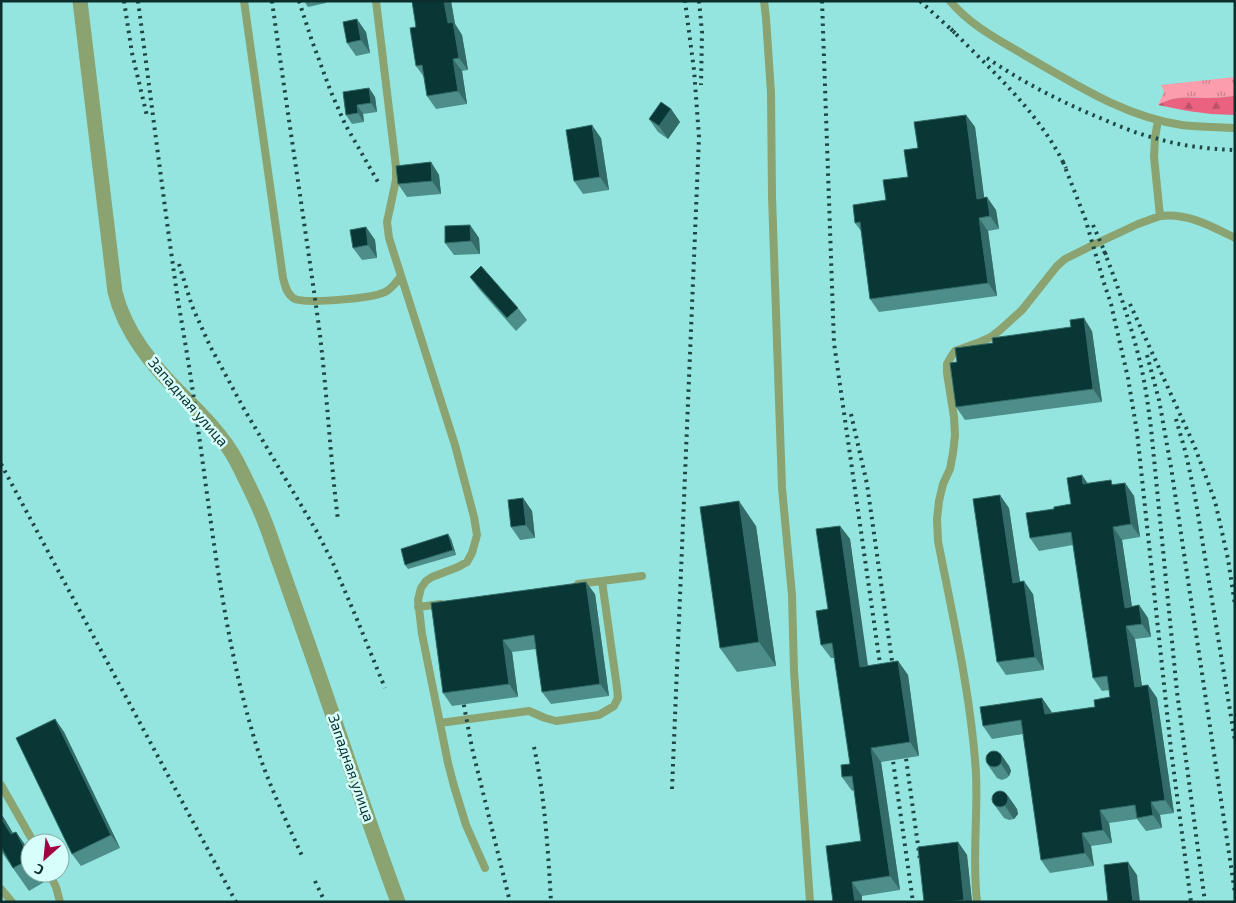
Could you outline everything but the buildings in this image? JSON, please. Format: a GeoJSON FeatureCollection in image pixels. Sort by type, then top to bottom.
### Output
{"type":"FeatureCollection","features":[{"type":"Feature","properties":{"kind":"street","name":"Западная улица"},"geometry":{"type":"LineString","coordinates":[[80,1],[115,292],[119,307],[126,324],[151,361],[196,408],[224,442],[260,510],[398,902]]}},
{"type":"Feature","properties":{"kind":"lane"},"geometry":{"type":"LineString","coordinates":[[244,1],[286,291],[292,298],[300,301],[326,301],[376,295],[385,292],[393,286],[401,276]]}},
{"type":"Feature","properties":{"kind":"lane"},"geometry":{"type":"LineString","coordinates":[[376,1],[396,167],[396,180],[388,214],[388,230],[455,445],[474,516],[477,535],[472,553],[467,562],[426,581],[421,588],[418,607],[448,763],[464,819],[485,868]]}},
{"type":"Feature","properties":{"kind":"lane"},"geometry":{"type":"LineString","coordinates":[[764,1],[771,93],[772,196],[782,488],[792,595],[794,671],[810,902]]}},
{"type":"Feature","properties":{"kind":"lane"},"geometry":{"type":"LineString","coordinates":[[950,1],[968,20],[986,32],[1077,86],[1133,112],[1181,125],[1235,128]]}},
{"type":"Feature","properties":{"kind":"lane"},"geometry":{"type":"LineString","coordinates":[[1158,120],[1154,157],[1160,216]]}},
{"type":"Feature","properties":{"kind":"lane"},"geometry":{"type":"LineString","coordinates":[[977,902],[975,862],[976,788],[967,692],[938,541],[937,519],[939,500],[943,484],[950,469],[955,435],[947,364],[955,352],[991,336],[1010,322],[1065,259],[1138,224],[1160,216],[1170,215],[1193,219],[1235,238]]}},
{"type":"Feature","properties":{"kind":"lane"},"geometry":{"type":"LineString","coordinates":[[568,586],[642,576]]}},
{"type":"Feature","properties":{"kind":"lane"},"geometry":{"type":"LineString","coordinates":[[440,723],[528,711],[556,721],[600,715],[614,706],[618,698],[602,581]]}},
{"type":"Feature","properties":{"kind":"lane"},"geometry":{"type":"LineString","coordinates":[[418,607],[446,603]]}},
{"type":"Feature","properties":{"kind":"lane"},"geometry":{"type":"LineString","coordinates":[[1,785],[28,833]]}},
{"type":"Feature","properties":{"kind":"lane"},"geometry":{"type":"LineString","coordinates":[[54,883],[60,902]]}},
{"type":"Feature","properties":{"kind":"lane"},"geometry":{"type":"LineString","coordinates":[[1,889],[12,902]]}},
{"type":"Feature","properties":{"kind":"green space"},"geometry":{"type":"Polygon","coordinates":[[[1235,77],[1235,96],[1176,98],[1158,105],[1164,92],[1161,85],[1235,77]]]}},
{"type":"Feature","properties":{"kind":"green space"},"geometry":{"type":"Polygon","coordinates":[[[1235,96],[1235,115],[1211,114],[1158,105],[1176,98],[1235,96]]]}},
{"type":"Feature","properties":{"kind":"railway"},"geometry":{"type":"LineString","coordinates":[[124,1],[132,53],[147,116]]}},
{"type":"Feature","properties":{"kind":"railway"},"geometry":{"type":"LineString","coordinates":[[138,1],[177,294],[213,539],[228,627],[247,714],[260,757],[303,858]]}},
{"type":"Feature","properties":{"kind":"railway"},"geometry":{"type":"LineString","coordinates":[[272,1],[319,327],[338,520]]}},
{"type":"Feature","properties":{"kind":"railway"},"geometry":{"type":"LineString","coordinates":[[299,1],[331,92],[345,124],[378,182]]}},
{"type":"Feature","properties":{"kind":"railway"},"geometry":{"type":"LineString","coordinates":[[672,789],[699,137],[694,70],[685,1]]}},
{"type":"Feature","properties":{"kind":"railway"},"geometry":{"type":"LineString","coordinates":[[699,1],[702,32],[701,85]]}},
{"type":"Feature","properties":{"kind":"railway"},"geometry":{"type":"LineString","coordinates":[[822,1],[834,343],[882,678]]}},
{"type":"Feature","properties":{"kind":"railway"},"geometry":{"type":"LineString","coordinates":[[920,1],[955,33]]}},
{"type":"Feature","properties":{"kind":"railway"},"geometry":{"type":"LineString","coordinates":[[951,29],[999,77],[1029,111],[1043,129],[1066,168]]}},
{"type":"Feature","properties":{"kind":"railway"},"geometry":{"type":"LineString","coordinates":[[987,58],[1059,100],[1130,130],[1185,145],[1235,150]]}},
{"type":"Feature","properties":{"kind":"railway"},"geometry":{"type":"LineString","coordinates":[[1063,162],[1085,218],[1111,304],[1128,378],[1137,432],[1171,750],[1191,902]]}},
{"type":"Feature","properties":{"kind":"railway"},"geometry":{"type":"LineString","coordinates":[[1093,225],[1107,257]]}},
{"type":"Feature","properties":{"kind":"railway"},"geometry":{"type":"LineString","coordinates":[[1104,251],[1132,331],[1146,393],[1177,692],[1205,902]]}},
{"type":"Feature","properties":{"kind":"railway"},"geometry":{"type":"LineString","coordinates":[[179,264],[192,306],[210,346],[244,409],[317,532],[332,561],[385,688]]}},
{"type":"Feature","properties":{"kind":"railway"},"geometry":{"type":"LineString","coordinates":[[1130,304],[1194,445],[1215,501],[1228,559],[1235,605]]}},
{"type":"Feature","properties":{"kind":"railway"},"geometry":{"type":"LineString","coordinates":[[1147,355],[1159,400],[1171,467],[1235,893]]}},
{"type":"Feature","properties":{"kind":"railway"},"geometry":{"type":"LineString","coordinates":[[851,414],[867,484],[894,675]]}},
{"type":"Feature","properties":{"kind":"railway"},"geometry":{"type":"LineString","coordinates":[[1176,419],[1195,496],[1235,741]]}},
{"type":"Feature","properties":{"kind":"railway"},"geometry":{"type":"LineString","coordinates":[[1,464],[236,902]]}},
{"type":"Feature","properties":{"kind":"railway"},"geometry":{"type":"LineString","coordinates":[[461,690],[472,748],[510,902]]}},
{"type":"Feature","properties":{"kind":"railway"},"geometry":{"type":"LineString","coordinates":[[904,744],[920,860]]}},
{"type":"Feature","properties":{"kind":"railway"},"geometry":{"type":"LineString","coordinates":[[534,747],[543,805],[551,902]]}},
{"type":"Feature","properties":{"kind":"railway"},"geometry":{"type":"LineString","coordinates":[[891,747],[913,902]]}},
{"type":"Feature","properties":{"kind":"railway"},"geometry":{"type":"LineString","coordinates":[[315,881],[325,902]]}}]}
